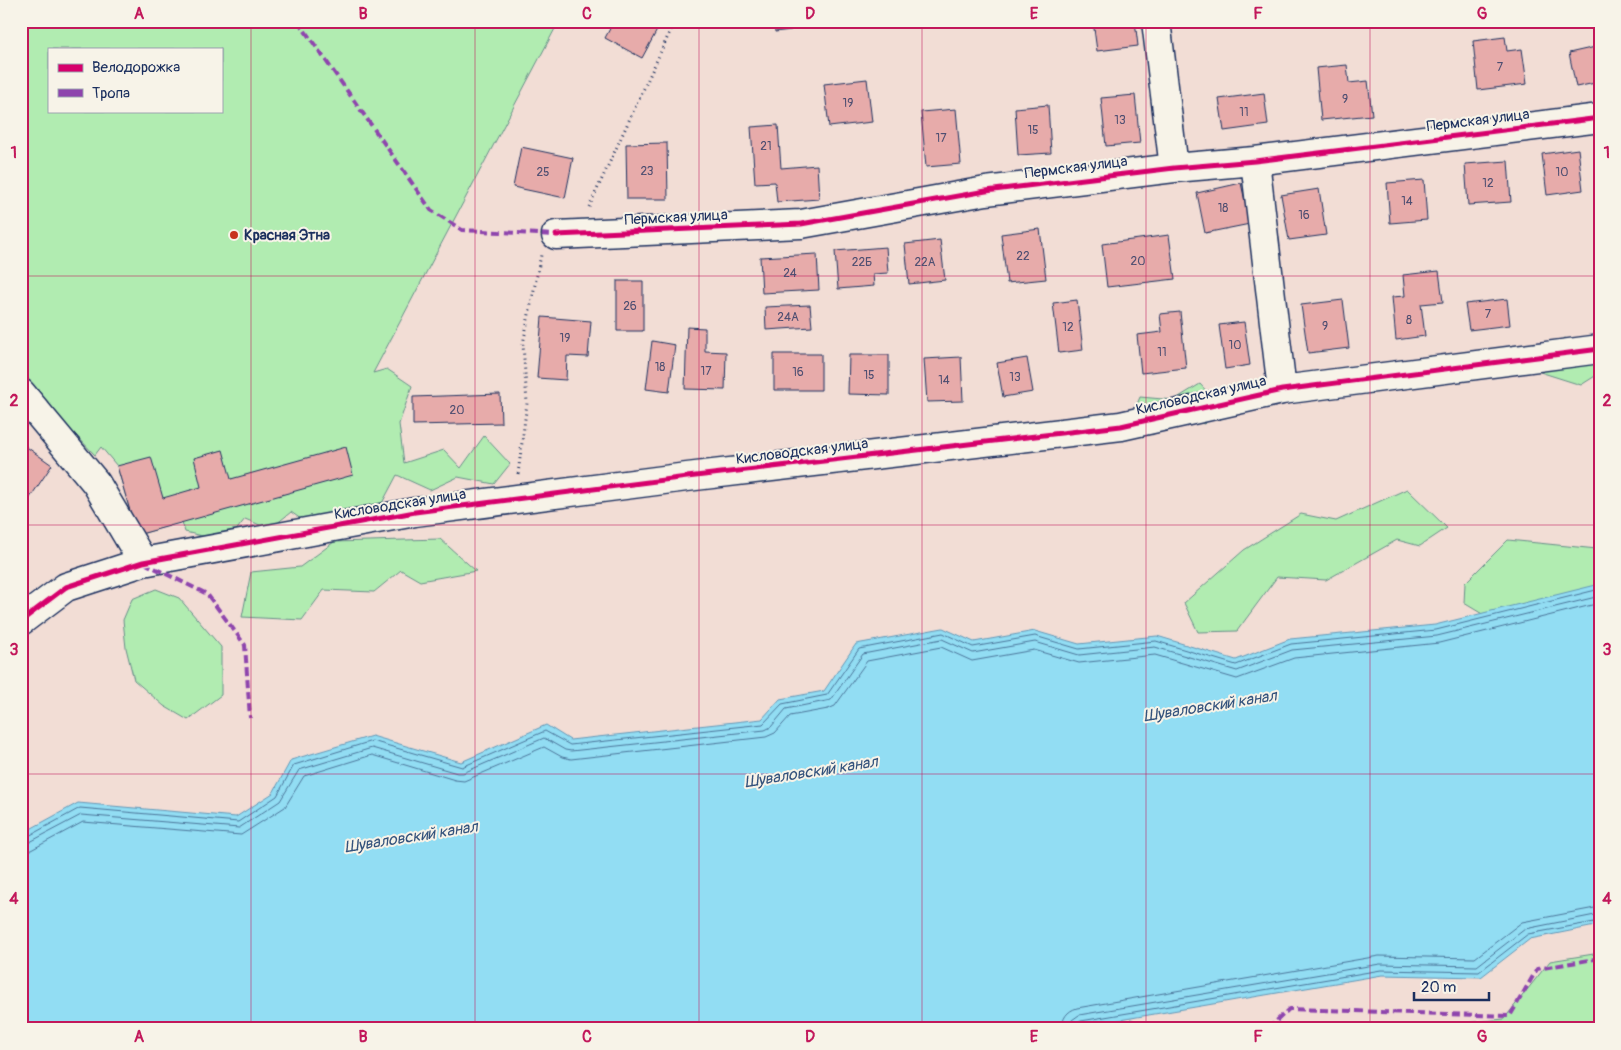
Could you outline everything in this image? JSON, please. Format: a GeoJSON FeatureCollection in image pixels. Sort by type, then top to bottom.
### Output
{"type":"FeatureCollection","features":[{"type":"Feature","properties":{"kind":"street"},"geometry":{"type":"LineString","coordinates":[[1156,21],[1174,168]]}},
{"type":"Feature","properties":{"kind":"street","name":"Пермская улица"},"geometry":{"type":"LineString","coordinates":[[556,235],[801,224],[986,191],[1174,168],[1255,161],[1600,118]]}},
{"type":"Feature","properties":{"kind":"street"},"geometry":{"type":"LineString","coordinates":[[1255,161],[1282,390]]}},
{"type":"Feature","properties":{"kind":"street","name":"Кисловодская улица"},"geometry":{"type":"LineString","coordinates":[[21,621],[66,587],[143,562],[415,512],[697,476],[1122,426],[1282,390],[1600,349]]}},
{"type":"Feature","properties":{"kind":"street"},"geometry":{"type":"LineString","coordinates":[[21,393],[96,483],[143,562]]}},
{"type":"Feature","properties":{"kind":"green space","name":"Красная Этна"},"geometry":{"type":"Polygon","coordinates":[[[21,21],[567,21],[558,23],[373,373],[387,369],[412,386],[399,424],[404,463],[444,450],[461,468],[484,436],[510,464],[494,484],[458,477],[430,490],[397,475],[380,507],[305,522],[291,512],[270,529],[245,519],[227,542],[185,532],[182,522],[137,535],[117,466],[101,447],[95,455],[75,434],[33,427],[34,388],[21,368],[21,21]]]}},
{"type":"Feature","properties":{"kind":"green space"},"geometry":{"type":"Polygon","coordinates":[[[1565,338],[1600,353],[1600,373],[1581,385],[1540,372],[1543,348],[1565,338]]]}},
{"type":"Feature","properties":{"kind":"green space"},"geometry":{"type":"Polygon","coordinates":[[[1200,384],[1222,408],[1204,424],[1182,418],[1152,435],[1131,419],[1140,397],[1174,400],[1200,384]]]}},
{"type":"Feature","properties":{"kind":"green space"},"geometry":{"type":"Polygon","coordinates":[[[1407,489],[1447,528],[1420,546],[1397,540],[1326,580],[1277,577],[1237,631],[1198,632],[1184,603],[1244,550],[1301,514],[1336,521],[1407,489]]]}},
{"type":"Feature","properties":{"kind":"green space"},"geometry":{"type":"Polygon","coordinates":[[[440,539],[476,571],[420,581],[401,570],[374,592],[324,590],[302,620],[242,617],[251,572],[300,567],[334,542],[440,539]]]}},
{"type":"Feature","properties":{"kind":"green space"},"geometry":{"type":"Polygon","coordinates":[[[1508,540],[1600,548],[1600,590],[1484,615],[1464,603],[1465,583],[1508,540]]]}},
{"type":"Feature","properties":{"kind":"green space"},"geometry":{"type":"Polygon","coordinates":[[[156,589],[179,598],[221,647],[221,695],[188,720],[164,706],[134,680],[126,648],[123,620],[132,599],[156,589]]]}},
{"type":"Feature","properties":{"kind":"green space"},"geometry":{"type":"Polygon","coordinates":[[[1600,953],[1600,1029],[1238,1029],[1425,1027],[1504,1019],[1550,961],[1600,953]]]}},
{"type":"Feature","properties":{"kind":"water","name":"Шуваловский канал"},"geometry":{"type":"Polygon","coordinates":[[[1600,584],[1600,925],[1530,939],[1481,977],[1382,975],[1067,1029],[21,1029],[21,834],[78,803],[236,817],[273,793],[291,760],[372,736],[461,762],[546,725],[570,740],[762,719],[780,699],[824,691],[856,644],[943,628],[974,642],[1035,631],[1079,644],[1157,636],[1236,660],[1290,639],[1435,625],[1600,584]]]}},
{"type":"Feature","properties":{"kind":"building"},"geometry":{"type":"Polygon","coordinates":[[[614,21],[662,21],[642,58],[605,38],[614,21]]]}},
{"type":"Feature","properties":{"kind":"building"},"geometry":{"type":"Polygon","coordinates":[[[774,21],[789,21],[791,30],[775,32],[774,21]]]}},
{"type":"Feature","properties":{"kind":"building"},"geometry":{"type":"Polygon","coordinates":[[[1093,21],[1135,21],[1138,46],[1097,51],[1093,21]]]}},
{"type":"Feature","properties":{"kind":"building"},"geometry":{"type":"Polygon","coordinates":[[[1505,37],[1507,51],[1522,49],[1527,84],[1478,90],[1473,41],[1505,37]]]}},
{"type":"Feature","properties":{"kind":"building"},"geometry":{"type":"Polygon","coordinates":[[[1600,46],[1600,82],[1576,87],[1569,53],[1600,46]]]}},
{"type":"Feature","properties":{"kind":"building"},"geometry":{"type":"Polygon","coordinates":[[[1347,65],[1349,83],[1368,81],[1372,115],[1321,120],[1316,68],[1347,65]]]}},
{"type":"Feature","properties":{"kind":"building"},"geometry":{"type":"Polygon","coordinates":[[[867,79],[872,122],[829,127],[824,84],[867,79]]]}},
{"type":"Feature","properties":{"kind":"building"},"geometry":{"type":"Polygon","coordinates":[[[1264,93],[1268,125],[1224,131],[1219,99],[1264,93]]]}},
{"type":"Feature","properties":{"kind":"building"},"geometry":{"type":"Polygon","coordinates":[[[1135,95],[1140,143],[1106,146],[1101,98],[1135,95]]]}},
{"type":"Feature","properties":{"kind":"building"},"geometry":{"type":"Polygon","coordinates":[[[1048,105],[1051,153],[1018,155],[1015,108],[1048,105]]]}},
{"type":"Feature","properties":{"kind":"building"},"geometry":{"type":"Polygon","coordinates":[[[956,109],[961,164],[926,167],[921,112],[956,109]]]}},
{"type":"Feature","properties":{"kind":"building"},"geometry":{"type":"Polygon","coordinates":[[[778,125],[781,168],[817,165],[819,199],[777,202],[775,182],[755,183],[751,127],[778,125]]]}},
{"type":"Feature","properties":{"kind":"building"},"geometry":{"type":"Polygon","coordinates":[[[667,143],[668,199],[627,199],[626,144],[667,143]]]}},
{"type":"Feature","properties":{"kind":"building"},"geometry":{"type":"Polygon","coordinates":[[[521,147],[573,158],[565,198],[513,187],[521,147]]]}},
{"type":"Feature","properties":{"kind":"building"},"geometry":{"type":"Polygon","coordinates":[[[1578,149],[1583,190],[1547,195],[1542,154],[1578,149]]]}},
{"type":"Feature","properties":{"kind":"building"},"geometry":{"type":"Polygon","coordinates":[[[1508,161],[1511,202],[1468,205],[1465,164],[1508,161]]]}},
{"type":"Feature","properties":{"kind":"building"},"geometry":{"type":"Polygon","coordinates":[[[1424,180],[1427,220],[1390,223],[1387,183],[1424,180]]]}},
{"type":"Feature","properties":{"kind":"building"},"geometry":{"type":"Polygon","coordinates":[[[1241,183],[1250,224],[1205,233],[1197,193],[1241,183]]]}},
{"type":"Feature","properties":{"kind":"building"},"geometry":{"type":"Polygon","coordinates":[[[1319,189],[1326,235],[1289,240],[1281,195],[1319,189]]]}},
{"type":"Feature","properties":{"kind":"building"},"geometry":{"type":"Polygon","coordinates":[[[1040,229],[1046,279],[1007,283],[1001,234],[1040,229]]]}},
{"type":"Feature","properties":{"kind":"building"},"geometry":{"type":"Polygon","coordinates":[[[1169,235],[1175,279],[1107,287],[1102,244],[1169,235]]]}},
{"type":"Feature","properties":{"kind":"building"},"geometry":{"type":"Polygon","coordinates":[[[940,240],[945,280],[909,284],[905,244],[940,240]]]}},
{"type":"Feature","properties":{"kind":"building"},"geometry":{"type":"Polygon","coordinates":[[[886,247],[888,273],[873,274],[874,286],[838,289],[835,251],[886,247]]]}},
{"type":"Feature","properties":{"kind":"building"},"geometry":{"type":"Polygon","coordinates":[[[817,254],[819,290],[762,293],[760,257],[817,254]]]}},
{"type":"Feature","properties":{"kind":"building"},"geometry":{"type":"Polygon","coordinates":[[[1439,271],[1443,302],[1421,304],[1425,336],[1396,340],[1392,297],[1405,296],[1403,275],[1439,271]]]}},
{"type":"Feature","properties":{"kind":"building"},"geometry":{"type":"Polygon","coordinates":[[[617,281],[643,281],[643,331],[617,331],[617,281]]]}},
{"type":"Feature","properties":{"kind":"building"},"geometry":{"type":"Polygon","coordinates":[[[1507,299],[1510,325],[1469,330],[1465,304],[1507,299]]]}},
{"type":"Feature","properties":{"kind":"building"},"geometry":{"type":"Polygon","coordinates":[[[1077,300],[1083,350],[1059,353],[1053,303],[1077,300]]]}},
{"type":"Feature","properties":{"kind":"building"},"geometry":{"type":"Polygon","coordinates":[[[1343,300],[1349,348],[1308,353],[1301,305],[1343,300]]]}},
{"type":"Feature","properties":{"kind":"building"},"geometry":{"type":"Polygon","coordinates":[[[810,305],[812,327],[766,330],[765,307],[810,305]]]}},
{"type":"Feature","properties":{"kind":"building"},"geometry":{"type":"Polygon","coordinates":[[[1180,312],[1186,368],[1141,373],[1137,335],[1162,332],[1160,314],[1180,312]]]}},
{"type":"Feature","properties":{"kind":"building"},"geometry":{"type":"Polygon","coordinates":[[[542,317],[591,321],[588,357],[567,356],[566,380],[537,378],[542,317]]]}},
{"type":"Feature","properties":{"kind":"building"},"geometry":{"type":"Polygon","coordinates":[[[1244,322],[1250,365],[1225,369],[1219,325],[1244,322]]]}},
{"type":"Feature","properties":{"kind":"building"},"geometry":{"type":"Polygon","coordinates":[[[687,327],[705,328],[705,351],[726,352],[725,390],[685,389],[687,327]]]}},
{"type":"Feature","properties":{"kind":"building"},"geometry":{"type":"Polygon","coordinates":[[[652,341],[675,345],[669,392],[646,389],[652,341]]]}},
{"type":"Feature","properties":{"kind":"building"},"geometry":{"type":"Polygon","coordinates":[[[774,354],[821,354],[821,390],[774,390],[774,354]]]}},
{"type":"Feature","properties":{"kind":"building"},"geometry":{"type":"Polygon","coordinates":[[[849,355],[889,355],[889,395],[848,394],[849,355]]]}},
{"type":"Feature","properties":{"kind":"building"},"geometry":{"type":"Polygon","coordinates":[[[961,357],[963,401],[927,402],[924,359],[961,357]]]}},
{"type":"Feature","properties":{"kind":"building"},"geometry":{"type":"Polygon","coordinates":[[[1027,358],[1033,392],[1003,397],[997,363],[1027,358]]]}},
{"type":"Feature","properties":{"kind":"building"},"geometry":{"type":"Polygon","coordinates":[[[500,394],[501,423],[413,425],[413,397],[500,394]]]}},
{"type":"Feature","properties":{"kind":"building"},"geometry":{"type":"Polygon","coordinates":[[[21,443],[52,465],[25,505],[21,502],[21,443]]]}},
{"type":"Feature","properties":{"kind":"building"},"geometry":{"type":"Polygon","coordinates":[[[346,447],[353,475],[137,535],[117,466],[151,457],[163,498],[201,487],[194,458],[223,450],[231,479],[346,447]]]}},
{"type":"Feature","properties":{"kind":"marked path"},"geometry":{"type":"LineString","coordinates":[[298,21],[431,210],[462,230],[556,235]]}},
{"type":"Feature","properties":{"kind":"marked path"},"geometry":{"type":"LineString","coordinates":[[144,563],[207,594],[245,645],[250,718]]}},
{"type":"Feature","properties":{"kind":"marked path"},"geometry":{"type":"LineString","coordinates":[[1268,1029],[1289,1009],[1510,1016],[1537,969],[1600,958]]}},
{"type":"Feature","properties":{"kind":"cycle path"},"geometry":{"type":"LineString","coordinates":[[556,235],[801,224],[986,191],[1174,168],[1255,161],[1600,118]]}},
{"type":"Feature","properties":{"kind":"cycle path"},"geometry":{"type":"LineString","coordinates":[[21,621],[66,587],[143,562],[415,512],[687,477],[1121,426],[1282,390],[1600,349]]}},
{"type":"Feature","properties":{"kind":"place","name":"Красная Этна"},"geometry":{"type":"Point","coordinates":[234,235]}}]}
